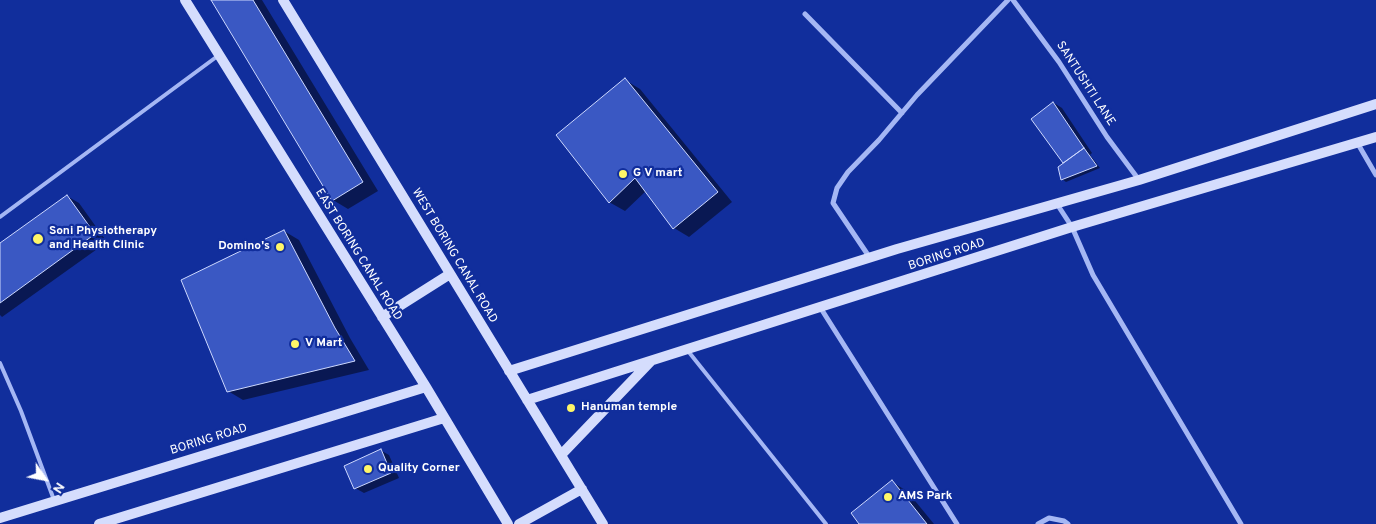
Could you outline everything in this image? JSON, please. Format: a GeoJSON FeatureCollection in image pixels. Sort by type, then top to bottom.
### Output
{"type":"FeatureCollection","features":[{"type":"Feature","properties":{"kind":"street","name":"EAST BORING CANAL ROAD"},"geometry":{"type":"LineString","coordinates":[[185,0],[426,387],[508,524]]}},
{"type":"Feature","properties":{"kind":"street","name":"WEST BORING CANAL ROAD"},"geometry":{"type":"LineString","coordinates":[[284,0],[509,372],[604,524]]}},
{"type":"Feature","properties":{"kind":"street"},"geometry":{"type":"LineString","coordinates":[[870,258],[833,203],[836,188],[848,172],[1008,0]]}},
{"type":"Feature","properties":{"kind":"street","name":"SANTUSHTI LANE"},"geometry":{"type":"LineString","coordinates":[[1013,0],[1049,48],[1107,137],[1139,180]]}},
{"type":"Feature","properties":{"kind":"street"},"geometry":{"type":"LineString","coordinates":[[805,14],[902,113]]}},
{"type":"Feature","properties":{"kind":"street"},"geometry":{"type":"LineString","coordinates":[[509,372],[897,249],[1056,202],[1139,180],[1376,104]]}},
{"type":"Feature","properties":{"kind":"street","name":"BORING ROAD"},"geometry":{"type":"LineString","coordinates":[[527,400],[1072,227],[1179,194],[1358,144],[1376,137]]}},
{"type":"Feature","properties":{"kind":"street"},"geometry":{"type":"LineString","coordinates":[[1358,144],[1376,175]]}},
{"type":"Feature","properties":{"kind":"street"},"geometry":{"type":"LineString","coordinates":[[1056,202],[1072,227],[1093,274],[1241,524]]}},
{"type":"Feature","properties":{"kind":"street"},"geometry":{"type":"LineString","coordinates":[[382,317],[450,274]]}},
{"type":"Feature","properties":{"kind":"street"},"geometry":{"type":"LineString","coordinates":[[820,307],[957,524]]}},
{"type":"Feature","properties":{"kind":"street"},"geometry":{"type":"LineString","coordinates":[[561,455],[652,360]]}},
{"type":"Feature","properties":{"kind":"street","name":"BORING ROAD"},"geometry":{"type":"LineString","coordinates":[[0,518],[426,387]]}},
{"type":"Feature","properties":{"kind":"street"},"geometry":{"type":"LineString","coordinates":[[99,524],[444,418]]}},
{"type":"Feature","properties":{"kind":"street"},"geometry":{"type":"LineString","coordinates":[[519,524],[582,489]]}},
{"type":"Feature","properties":{"kind":"street"},"geometry":{"type":"LineString","coordinates":[[1038,524],[1049,518],[1064,521],[1068,524]]}},
{"type":"Feature","properties":{"kind":"lane"},"geometry":{"type":"LineString","coordinates":[[0,217],[219,55]]}},
{"type":"Feature","properties":{"kind":"lane"},"geometry":{"type":"LineString","coordinates":[[686,349],[826,524]]}},
{"type":"Feature","properties":{"kind":"lane"},"geometry":{"type":"LineString","coordinates":[[0,363],[21,411],[54,500]]}},
{"type":"Feature","properties":{"kind":"building"},"geometry":{"type":"Polygon","coordinates":[[[211,0],[253,0],[363,182],[332,201],[211,0]]]}},
{"type":"Feature","properties":{"kind":"building"},"geometry":{"type":"Polygon","coordinates":[[[625,78],[718,192],[673,229],[635,178],[609,203],[556,135],[625,78]]]}},
{"type":"Feature","properties":{"kind":"building"},"geometry":{"type":"Polygon","coordinates":[[[1053,102],[1084,148],[1063,163],[1031,119],[1053,102]]]}},
{"type":"Feature","properties":{"kind":"building"},"geometry":{"type":"Polygon","coordinates":[[[1084,148],[1097,166],[1061,180],[1058,167],[1084,148]]]}},
{"type":"Feature","properties":{"kind":"building"},"geometry":{"type":"Polygon","coordinates":[[[67,195],[95,234],[0,303],[0,243],[67,195]]]}},
{"type":"Feature","properties":{"kind":"building"},"geometry":{"type":"Polygon","coordinates":[[[284,230],[335,328],[355,361],[227,392],[181,280],[284,230]]]}},
{"type":"Feature","properties":{"kind":"building","name":"Quality Corner"},"geometry":{"type":"Polygon","coordinates":[[[381,449],[391,473],[354,489],[344,466],[381,449]]]}},
{"type":"Feature","properties":{"kind":"building","name":"AMS Park"},"geometry":{"type":"Polygon","coordinates":[[[892,480],[927,524],[859,524],[851,513],[892,480]]]}},
{"type":"Feature","properties":{"kind":"place","name":"G V mart"},"geometry":{"type":"Point","coordinates":[623,174]}},
{"type":"Feature","properties":{"kind":"place","name":"Soni Physiotherapy and Health Clinic"},"geometry":{"type":"Point","coordinates":[38,239]}},
{"type":"Feature","properties":{"kind":"place","name":"Domino's"},"geometry":{"type":"Point","coordinates":[280,247]}},
{"type":"Feature","properties":{"kind":"place","name":"V Mart"},"geometry":{"type":"Point","coordinates":[295,344]}},
{"type":"Feature","properties":{"kind":"place","name":"Hanuman temple"},"geometry":{"type":"Point","coordinates":[571,408]}},
{"type":"Feature","properties":{"kind":"place","name":"Quality Corner"},"geometry":{"type":"Point","coordinates":[368,469]}},
{"type":"Feature","properties":{"kind":"place","name":"AMS Park"},"geometry":{"type":"Point","coordinates":[888,497]}}]}
